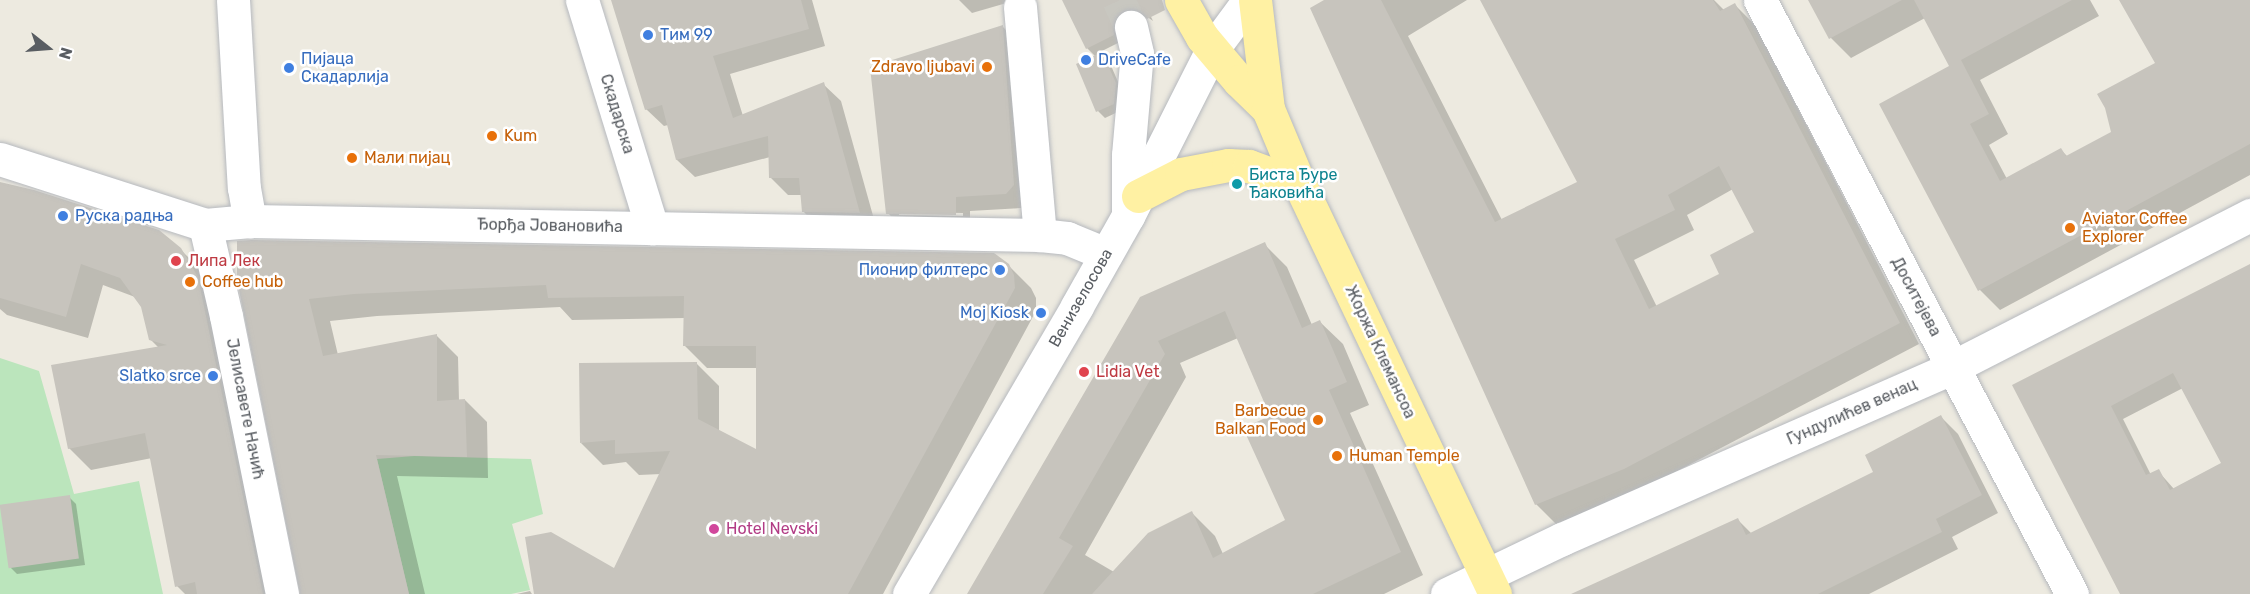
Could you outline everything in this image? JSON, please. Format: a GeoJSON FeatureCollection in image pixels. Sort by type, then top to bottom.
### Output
{"type":"FeatureCollection","features":[{"type":"Feature","properties":{"kind":"main road","name":"Жоржа Клемансоа"},"geometry":{"type":"LineString","coordinates":[[1181,0],[1212,50],[1268,109]]}},
{"type":"Feature","properties":{"kind":"main road","name":"Жоржа Клемансоа"},"geometry":{"type":"LineString","coordinates":[[1255,0],[1268,109],[1300,185],[1490,585]]}},
{"type":"Feature","properties":{"kind":"main road"},"geometry":{"type":"LineString","coordinates":[[1133,206],[1181,174],[1228,165],[1249,166],[1300,185]]}},
{"type":"Feature","properties":{"kind":"street"},"geometry":{"type":"LineString","coordinates":[[233,0],[244,188],[250,221]]}},
{"type":"Feature","properties":{"kind":"street","name":"Скадарска"},"geometry":{"type":"LineString","coordinates":[[582,0],[652,228]]}},
{"type":"Feature","properties":{"kind":"street","name":"Венизелосова"},"geometry":{"type":"LineString","coordinates":[[909,594],[1133,206],[1212,50],[1249,0]]}},
{"type":"Feature","properties":{"kind":"street","name":"Доситејева"},"geometry":{"type":"LineString","coordinates":[[1760,0],[2072,594]]}},
{"type":"Feature","properties":{"kind":"street"},"geometry":{"type":"LineString","coordinates":[[1020,7],[1040,235]]}},
{"type":"Feature","properties":{"kind":"street"},"geometry":{"type":"LineString","coordinates":[[1131,27],[1137,53],[1128,155],[1133,206]]}},
{"type":"Feature","properties":{"kind":"street","name":"Ђорђа Јовановића"},"geometry":{"type":"LineString","coordinates":[[0,159],[205,225],[250,221],[1040,235],[1067,238],[1106,254]]}},
{"type":"Feature","properties":{"kind":"street","name":"Гундулићев венац"},"geometry":{"type":"LineString","coordinates":[[1447,594],[1490,585],[1573,534],[1953,367],[2250,215]]}},
{"type":"Feature","properties":{"kind":"street","name":"Јелисавете Начић"},"geometry":{"type":"LineString","coordinates":[[205,225],[226,316],[282,594]]}},
{"type":"Feature","properties":{"kind":"green space"},"geometry":{"type":"Polygon","coordinates":[[[0,358],[39,371],[74,494],[139,481],[163,594],[0,594],[0,358]]]}},
{"type":"Feature","properties":{"kind":"green space"},"geometry":{"type":"Polygon","coordinates":[[[414,456],[531,459],[543,514],[512,524],[530,590],[511,594],[409,594],[377,459],[414,456]]]}},
{"type":"Feature","properties":{"kind":"building"},"geometry":{"type":"Polygon","coordinates":[[[611,0],[801,0],[809,29],[713,56],[733,118],[824,82],[860,213],[802,212],[799,178],[769,178],[768,136],[676,160],[662,105],[645,110],[611,0]]]}},
{"type":"Feature","properties":{"kind":"building"},"geometry":{"type":"Polygon","coordinates":[[[1062,0],[1162,0],[1165,10],[1147,19],[1137,9],[1126,9],[1119,13],[1113,21],[1114,35],[1086,49],[1062,0]]]}},
{"type":"Feature","properties":{"kind":"building"},"geometry":{"type":"Polygon","coordinates":[[[1324,0],[1381,0],[1495,222],[1577,182],[1480,0],[1713,0],[1720,11],[1735,3],[1900,323],[1624,469],[1535,505],[1310,8],[1324,0]],[[1719,166],[1668,195],[1675,210],[1615,239],[1649,309],[1719,274],[1710,255],[1754,232],[1719,166]]]}},
{"type":"Feature","properties":{"kind":"building"},"geometry":{"type":"Polygon","coordinates":[[[1808,0],[1902,0],[1829,39],[1808,0]]]}},
{"type":"Feature","properties":{"kind":"building"},"geometry":{"type":"Polygon","coordinates":[[[1914,0],[2072,0],[1961,60],[1989,114],[1970,124],[2000,181],[2061,148],[2066,156],[2111,132],[2105,108],[2097,94],[2155,63],[2119,0],[2250,0],[2250,144],[1978,291],[1879,104],[1949,66],[1914,0]]]}},
{"type":"Feature","properties":{"kind":"building"},"geometry":{"type":"Polygon","coordinates":[[[1003,25],[1014,185],[1006,194],[956,197],[956,215],[886,214],[870,67],[1003,25]]]}},
{"type":"Feature","properties":{"kind":"building"},"geometry":{"type":"Polygon","coordinates":[[[1102,52],[1116,83],[1114,104],[1096,112],[1076,64],[1102,52]]]}},
{"type":"Feature","properties":{"kind":"building"},"geometry":{"type":"Polygon","coordinates":[[[0,182],[34,190],[159,230],[181,248],[198,277],[263,594],[197,594],[195,582],[175,587],[145,433],[68,449],[51,365],[167,345],[149,340],[141,307],[120,278],[81,264],[66,317],[0,298],[0,182]]]}},
{"type":"Feature","properties":{"kind":"building"},"geometry":{"type":"Polygon","coordinates":[[[237,241],[994,253],[1009,264],[1014,275],[1015,288],[848,594],[534,594],[525,537],[551,532],[614,568],[670,451],[615,454],[615,440],[580,443],[579,363],[697,362],[698,419],[756,449],[756,346],[683,346],[684,296],[548,298],[546,285],[354,294],[309,299],[323,356],[437,334],[437,401],[465,399],[467,457],[376,455],[409,594],[300,594],[237,280],[237,241]]]}},
{"type":"Feature","properties":{"kind":"building"},"geometry":{"type":"Polygon","coordinates":[[[1265,242],[1302,328],[1320,320],[1347,382],[1329,390],[1401,552],[1313,594],[1092,594],[1148,533],[1192,511],[1213,558],[1285,520],[1243,428],[1270,416],[1225,311],[1158,341],[1165,354],[1059,538],[1073,546],[1043,594],[967,594],[1140,297],[1265,242]]]}},
{"type":"Feature","properties":{"kind":"building"},"geometry":{"type":"Polygon","coordinates":[[[2250,264],[2250,594],[2120,594],[2012,385],[2250,264]],[[2173,373],[2111,406],[2146,475],[2159,469],[2170,490],[2221,463],[2173,373]]]}},
{"type":"Feature","properties":{"kind":"building"},"geometry":{"type":"Polygon","coordinates":[[[1941,415],[1982,495],[1936,519],[1942,532],[1818,594],[1571,594],[1738,518],[1746,535],[1873,472],[1865,455],[1941,415]]]}},
{"type":"Feature","properties":{"kind":"building"},"geometry":{"type":"Polygon","coordinates":[[[70,495],[79,558],[9,568],[0,505],[70,495]]]}},
{"type":"Feature","properties":{"kind":"tunnel"},"geometry":{"type":"LineString","coordinates":[[1119,0],[1131,27]]}},
{"type":"Feature","properties":{"kind":"place","name":"Тим 99"},"geometry":{"type":"Point","coordinates":[648,35]}},
{"type":"Feature","properties":{"kind":"place","name":"DriveCafe"},"geometry":{"type":"Point","coordinates":[1086,60]}},
{"type":"Feature","properties":{"kind":"place","name":"Zdravo ljubavi"},"geometry":{"type":"Point","coordinates":[987,67]}},
{"type":"Feature","properties":{"kind":"place","name":"Пијаца Скадарлија"},"geometry":{"type":"Point","coordinates":[289,68]}},
{"type":"Feature","properties":{"kind":"place","name":"Kum"},"geometry":{"type":"Point","coordinates":[492,136]}},
{"type":"Feature","properties":{"kind":"place","name":"Мали пијац"},"geometry":{"type":"Point","coordinates":[352,158]}},
{"type":"Feature","properties":{"kind":"place","name":"Биста Ђуре Ђаковића"},"geometry":{"type":"Point","coordinates":[1237,184]}},
{"type":"Feature","properties":{"kind":"place","name":"Руска радња"},"geometry":{"type":"Point","coordinates":[63,216]}},
{"type":"Feature","properties":{"kind":"place","name":"Aviator Coffee Explorer"},"geometry":{"type":"Point","coordinates":[2070,228]}},
{"type":"Feature","properties":{"kind":"place","name":"Липа Лек"},"geometry":{"type":"Point","coordinates":[176,261]}},
{"type":"Feature","properties":{"kind":"place","name":"Пионир филтерс"},"geometry":{"type":"Point","coordinates":[1000,270]}},
{"type":"Feature","properties":{"kind":"place","name":"Coffee hub"},"geometry":{"type":"Point","coordinates":[190,282]}},
{"type":"Feature","properties":{"kind":"place","name":"Moj Kiosk"},"geometry":{"type":"Point","coordinates":[1041,313]}},
{"type":"Feature","properties":{"kind":"place","name":"Lidia Vet"},"geometry":{"type":"Point","coordinates":[1084,372]}},
{"type":"Feature","properties":{"kind":"place","name":"Slatko srce"},"geometry":{"type":"Point","coordinates":[213,376]}},
{"type":"Feature","properties":{"kind":"place","name":"Barbecue Balkan Food"},"geometry":{"type":"Point","coordinates":[1318,420]}},
{"type":"Feature","properties":{"kind":"place","name":"Human Temple"},"geometry":{"type":"Point","coordinates":[1337,456]}},
{"type":"Feature","properties":{"kind":"place","name":"Hotel Nevski"},"geometry":{"type":"Point","coordinates":[714,529]}}]}
